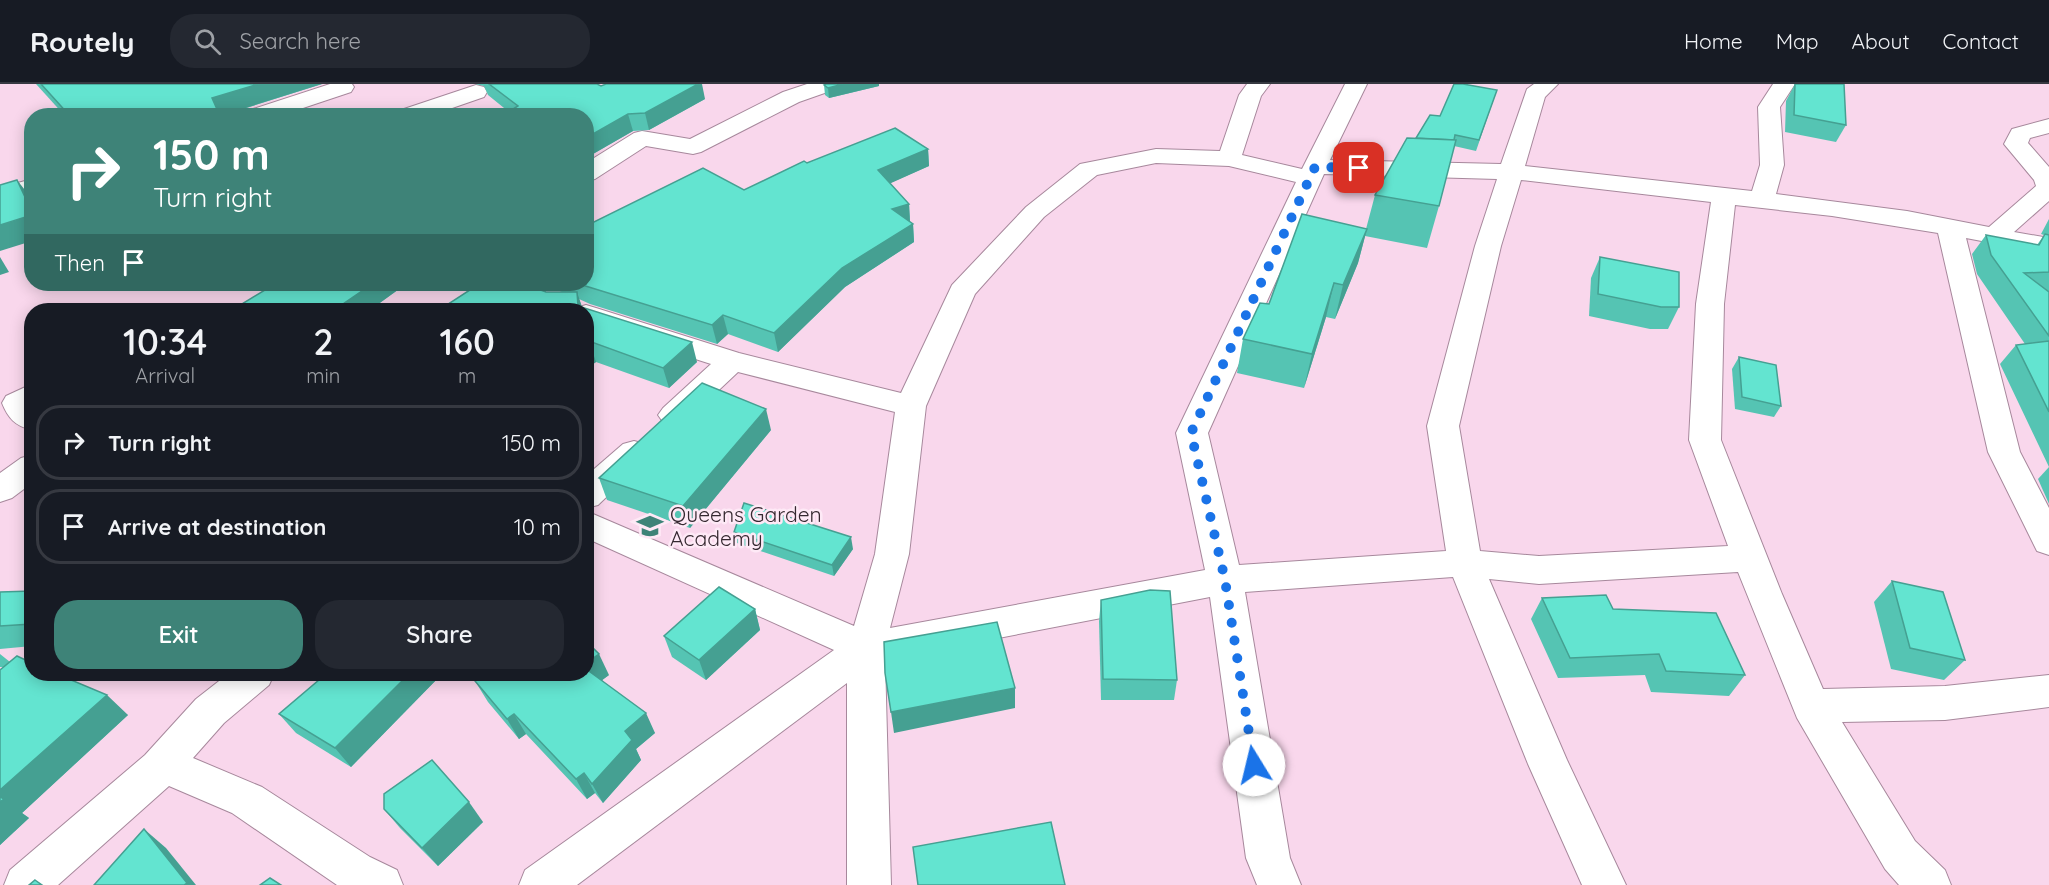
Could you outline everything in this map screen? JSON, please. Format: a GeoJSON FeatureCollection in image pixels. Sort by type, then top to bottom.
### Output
{"type":"FeatureCollection","features":[{"type":"Feature","properties":{"kind":"street"},"geometry":{"type":"LineString","coordinates":[[594,169],[642,138],[693,147],[791,97],[828,84]]}},
{"type":"Feature","properties":{"kind":"street"},"geometry":{"type":"LineString","coordinates":[[1229,159],[1250,95],[1259,84]]}},
{"type":"Feature","properties":{"kind":"street"},"geometry":{"type":"LineString","coordinates":[[1279,885],[1268,858],[1225,580],[1191,433],[1356,84]]}},
{"type":"Feature","properties":{"kind":"street"},"geometry":{"type":"LineString","coordinates":[[1547,84],[1535,94],[1488,246],[1443,426],[1466,562],[1548,764],[1604,885]]}},
{"type":"Feature","properties":{"kind":"street"},"geometry":{"type":"LineString","coordinates":[[1762,199],[1772,165],[1769,107],[1784,84]]}},
{"type":"Feature","properties":{"kind":"street"},"geometry":{"type":"LineString","coordinates":[[278,108],[342,86]]}},
{"type":"Feature","properties":{"kind":"street"},"geometry":{"type":"LineString","coordinates":[[329,108],[342,86]]}},
{"type":"Feature","properties":{"kind":"street"},"geometry":{"type":"LineString","coordinates":[[430,108],[477,92]]}},
{"type":"Feature","properties":{"kind":"street"},"geometry":{"type":"LineString","coordinates":[[1995,235],[2049,188],[2046,178],[2016,144],[2020,134],[2049,126]]}},
{"type":"Feature","properties":{"kind":"street"},"geometry":{"type":"LineString","coordinates":[[869,885],[866,648],[892,554],[911,406],[962,291],[1035,212],[1089,169],[1156,156],[1229,159],[1312,173],[1512,172],[1762,199],[1950,227],[2049,246]]}},
{"type":"Feature","properties":{"kind":"street"},"geometry":{"type":"LineString","coordinates":[[0,196],[24,188]]}},
{"type":"Feature","properties":{"kind":"street"},"geometry":{"type":"LineString","coordinates":[[1724,196],[1710,304],[1705,440],[1810,706],[1900,855],[1929,885]]}},
{"type":"Feature","properties":{"kind":"street"},"geometry":{"type":"LineString","coordinates":[[1950,227],[2004,452],[2049,542]]}},
{"type":"Feature","properties":{"kind":"street"},"geometry":{"type":"LineString","coordinates":[[594,316],[732,361],[911,406]]}},
{"type":"Feature","properties":{"kind":"street"},"geometry":{"type":"LineString","coordinates":[[594,489],[732,361]]}},
{"type":"Feature","properties":{"kind":"street"},"geometry":{"type":"LineString","coordinates":[[24,399],[17,403],[24,414]]}},
{"type":"Feature","properties":{"kind":"street"},"geometry":{"type":"LineString","coordinates":[[0,490],[24,472]]}},
{"type":"Feature","properties":{"kind":"street"},"geometry":{"type":"LineString","coordinates":[[594,528],[866,648]]}},
{"type":"Feature","properties":{"kind":"street"},"geometry":{"type":"LineString","coordinates":[[541,885],[866,648],[1225,580],[1466,562],[1539,570],[1750,558]]}},
{"type":"Feature","properties":{"kind":"street"},"geometry":{"type":"LineString","coordinates":[[26,885],[159,768],[210,711],[246,681]]}},
{"type":"Feature","properties":{"kind":"street"},"geometry":{"type":"LineString","coordinates":[[1810,706],[1945,703],[2049,691]]}},
{"type":"Feature","properties":{"kind":"street"},"geometry":{"type":"LineString","coordinates":[[159,768],[171,768],[247,800],[355,872],[381,885]]}},
{"type":"Feature","properties":{"kind":"building"},"geometry":{"type":"Polygon","coordinates":[[[41,84],[259,84],[212,98],[216,108],[63,108],[41,84]]]}},
{"type":"Feature","properties":{"kind":"building"},"geometry":{"type":"Polygon","coordinates":[[[489,84],[597,84],[601,86],[606,84],[698,84],[645,113],[628,114],[594,133],[594,108],[515,108],[518,106],[489,84]]]}},
{"type":"Feature","properties":{"kind":"building"},"geometry":{"type":"Polygon","coordinates":[[[843,84],[828,88],[824,85],[843,84]]]}},
{"type":"Feature","properties":{"kind":"building"},"geometry":{"type":"Polygon","coordinates":[[[1454,84],[1497,90],[1479,140],[1455,135],[1454,140],[1416,138],[1430,115],[1440,116],[1454,84]]]}},
{"type":"Feature","properties":{"kind":"building"},"geometry":{"type":"Polygon","coordinates":[[[1795,84],[1844,84],[1846,125],[1794,115],[1795,84]]]}},
{"type":"Feature","properties":{"kind":"building"},"geometry":{"type":"Polygon","coordinates":[[[895,128],[928,149],[878,170],[909,204],[892,209],[913,224],[842,268],[774,333],[723,315],[712,325],[594,289],[594,222],[703,168],[744,190],[804,161],[807,163],[895,128]]]}},
{"type":"Feature","properties":{"kind":"building"},"geometry":{"type":"Polygon","coordinates":[[[1407,138],[1456,140],[1439,206],[1375,195],[1407,138]]]}},
{"type":"Feature","properties":{"kind":"building"},"geometry":{"type":"Polygon","coordinates":[[[17,180],[24,195],[24,218],[0,225],[0,185],[17,180]]]}},
{"type":"Feature","properties":{"kind":"building"},"geometry":{"type":"Polygon","coordinates":[[[1302,214],[1367,229],[1343,285],[1334,283],[1312,354],[1243,339],[1260,303],[1269,304],[1302,214]]]}},
{"type":"Feature","properties":{"kind":"building"},"geometry":{"type":"Polygon","coordinates":[[[2045,234],[2049,235],[2049,272],[2024,273],[2049,292],[2049,336],[1991,255],[1986,235],[2039,245],[2045,234]]]}},
{"type":"Feature","properties":{"kind":"building"},"geometry":{"type":"Polygon","coordinates":[[[1600,257],[1679,272],[1679,307],[1661,307],[1598,294],[1600,257]]]}},
{"type":"Feature","properties":{"kind":"building"},"geometry":{"type":"Polygon","coordinates":[[[263,291],[362,291],[344,303],[244,303],[263,291]]]}},
{"type":"Feature","properties":{"kind":"building"},"geometry":{"type":"Polygon","coordinates":[[[468,291],[543,291],[577,292],[578,303],[450,303],[468,291]]]}},
{"type":"Feature","properties":{"kind":"building"},"geometry":{"type":"Polygon","coordinates":[[[594,311],[692,342],[663,368],[594,343],[594,311]]]}},
{"type":"Feature","properties":{"kind":"building"},"geometry":{"type":"Polygon","coordinates":[[[2049,341],[2049,412],[2016,345],[2049,341]]]}},
{"type":"Feature","properties":{"kind":"building"},"geometry":{"type":"Polygon","coordinates":[[[1739,357],[1776,365],[1781,406],[1742,397],[1739,357]]]}},
{"type":"Feature","properties":{"kind":"building"},"geometry":{"type":"Polygon","coordinates":[[[702,383],[766,409],[683,506],[599,478],[702,383]]]}},
{"type":"Feature","properties":{"kind":"building"},"geometry":{"type":"Polygon","coordinates":[[[744,503],[851,537],[832,565],[734,532],[744,503]]]}},
{"type":"Feature","properties":{"kind":"building"},"geometry":{"type":"Polygon","coordinates":[[[1892,581],[1943,592],[1965,660],[1910,648],[1892,581]]]}},
{"type":"Feature","properties":{"kind":"building"},"geometry":{"type":"Polygon","coordinates":[[[719,587],[755,609],[699,660],[664,636],[719,587]]]}},
{"type":"Feature","properties":{"kind":"building"},"geometry":{"type":"Polygon","coordinates":[[[1150,590],[1170,591],[1177,680],[1103,679],[1101,600],[1150,590]]]}},
{"type":"Feature","properties":{"kind":"building"},"geometry":{"type":"Polygon","coordinates":[[[24,591],[24,624],[0,626],[0,592],[24,591]]]}},
{"type":"Feature","properties":{"kind":"building"},"geometry":{"type":"Polygon","coordinates":[[[1606,595],[1613,609],[1716,613],[1745,675],[1666,671],[1659,654],[1570,658],[1542,598],[1606,595]]]}},
{"type":"Feature","properties":{"kind":"building"},"geometry":{"type":"Polygon","coordinates":[[[997,622],[1015,688],[891,712],[885,673],[884,642],[997,622]]]}},
{"type":"Feature","properties":{"kind":"building"},"geometry":{"type":"Polygon","coordinates":[[[17,656],[24,659],[24,681],[74,681],[107,695],[0,790],[0,670],[17,656]]]}},
{"type":"Feature","properties":{"kind":"building"},"geometry":{"type":"Polygon","coordinates":[[[594,675],[646,713],[625,731],[632,740],[592,784],[584,773],[576,779],[514,714],[507,719],[475,681],[594,681],[594,675]]]}},
{"type":"Feature","properties":{"kind":"building"},"geometry":{"type":"Polygon","coordinates":[[[318,681],[402,681],[335,748],[279,714],[318,681]]]}},
{"type":"Feature","properties":{"kind":"building"},"geometry":{"type":"Polygon","coordinates":[[[432,760],[469,802],[422,848],[384,809],[384,794],[432,760]]]}},
{"type":"Feature","properties":{"kind":"building"},"geometry":{"type":"Polygon","coordinates":[[[1051,822],[1065,885],[918,885],[913,847],[1051,822]]]}},
{"type":"Feature","properties":{"kind":"building"},"geometry":{"type":"Polygon","coordinates":[[[144,829],[187,883],[184,885],[94,885],[144,829]]]}},
{"type":"Feature","properties":{"kind":"building"},"geometry":{"type":"Polygon","coordinates":[[[270,878],[281,885],[260,885],[270,878]]]}},
{"type":"Feature","properties":{"kind":"building"},"geometry":{"type":"Polygon","coordinates":[[[35,880],[42,885],[29,885],[35,880]]]}},
{"type":"Feature","properties":{"kind":"place","name":"Queens Garden Academy"},"geometry":{"type":"Point","coordinates":[650,526]}},
{"type":"Feature","properties":{"kind":"route"},"geometry":{"type":"LineString","coordinates":[[1254,765],[1225,580],[1191,433],[1315,167],[1359,168]]}}]}
